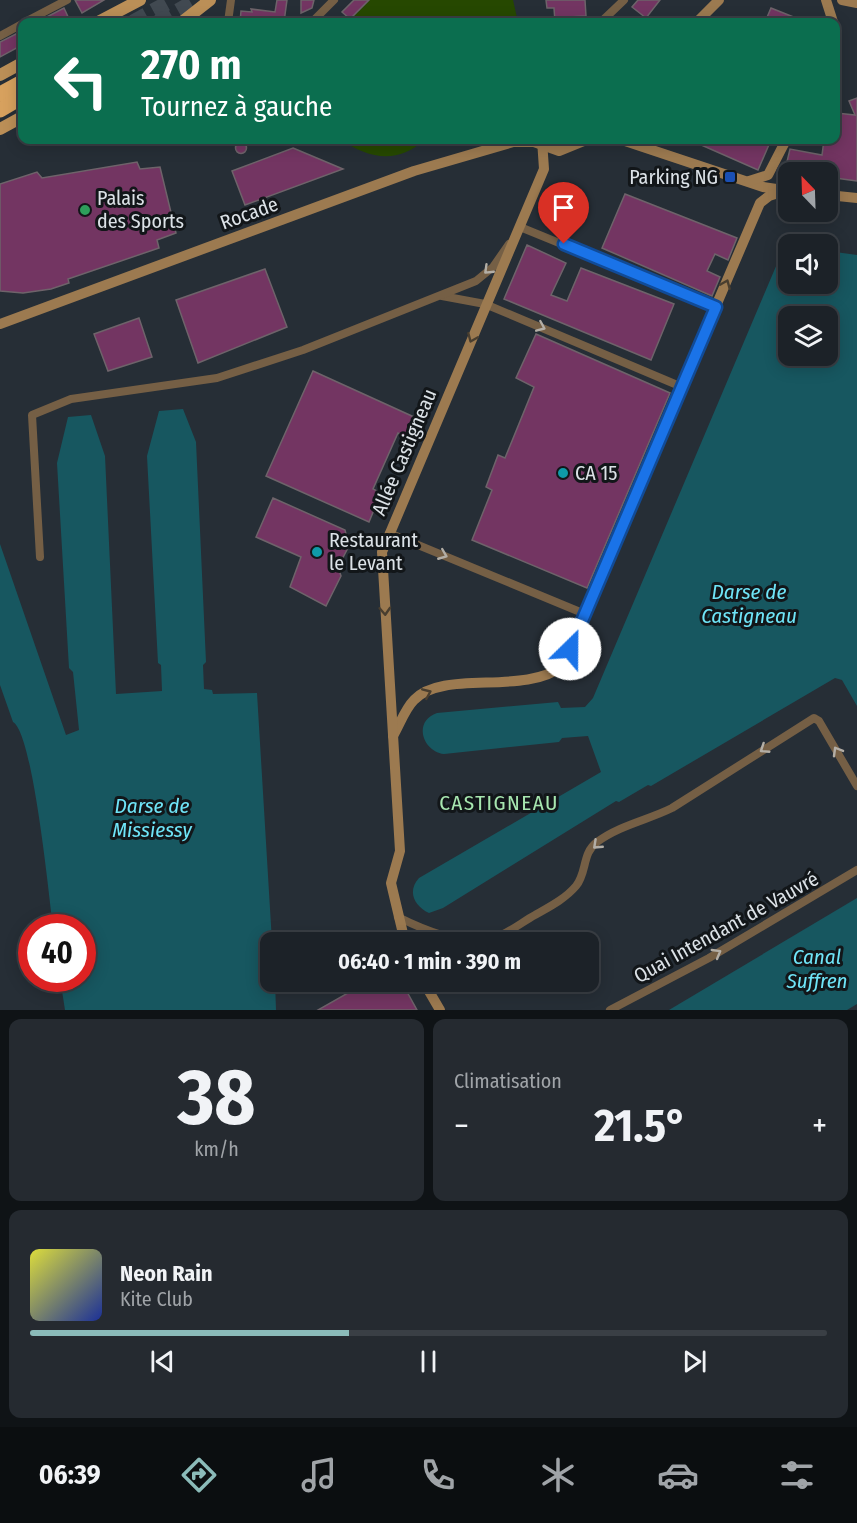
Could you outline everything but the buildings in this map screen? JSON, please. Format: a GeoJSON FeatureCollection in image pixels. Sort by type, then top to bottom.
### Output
{"type":"FeatureCollection","features":[{"type":"Feature","properties":{"kind":"highway"},"geometry":{"type":"LineString","coordinates":[[0,94],[18,84]]}},
{"type":"Feature","properties":{"kind":"highway"},"geometry":{"type":"LineString","coordinates":[[0,110],[18,99]]}},
{"type":"Feature","properties":{"kind":"main road"},"geometry":{"type":"LineString","coordinates":[[106,18],[140,0]]}},
{"type":"Feature","properties":{"kind":"main road"},"geometry":{"type":"LineString","coordinates":[[187,18],[210,0]]}},
{"type":"Feature","properties":{"kind":"main road"},"geometry":{"type":"LineString","coordinates":[[0,75],[18,65]]}},
{"type":"Feature","properties":{"kind":"main road"},"geometry":{"type":"LineString","coordinates":[[0,129],[18,119]]}},
{"type":"Feature","properties":{"kind":"street"},"geometry":{"type":"LineString","coordinates":[[33,18],[67,0]]}},
{"type":"Feature","properties":{"kind":"street"},"geometry":{"type":"LineString","coordinates":[[229,18],[231,0]]}},
{"type":"Feature","properties":{"kind":"street"},"geometry":{"type":"LineString","coordinates":[[316,18],[334,0]]}},
{"type":"Feature","properties":{"kind":"street"},"geometry":{"type":"LineString","coordinates":[[605,18],[624,0]]}},
{"type":"Feature","properties":{"kind":"street"},"geometry":{"type":"LineString","coordinates":[[701,18],[718,0]]}},
{"type":"Feature","properties":{"kind":"street"},"geometry":{"type":"LineString","coordinates":[[709,10],[726,0]]}},
{"type":"Feature","properties":{"kind":"street"},"geometry":{"type":"LineString","coordinates":[[826,0],[832,18]]}},
{"type":"Feature","properties":{"kind":"street"},"geometry":{"type":"LineString","coordinates":[[842,0],[857,3]]}},
{"type":"Feature","properties":{"kind":"street"},"geometry":{"type":"LineString","coordinates":[[0,36],[18,26]]}},
{"type":"Feature","properties":{"kind":"street","name":"Rocade"},"geometry":{"type":"LineString","coordinates":[[0,324],[414,171],[507,144]]}},
{"type":"Feature","properties":{"kind":"street"},"geometry":{"type":"LineString","coordinates":[[542,144],[544,169]]}},
{"type":"Feature","properties":{"kind":"street"},"geometry":{"type":"LineString","coordinates":[[544,144],[554,151],[577,144]]}},
{"type":"Feature","properties":{"kind":"street"},"geometry":{"type":"LineString","coordinates":[[634,144],[766,188],[778,189]]}},
{"type":"Feature","properties":{"kind":"street"},"geometry":{"type":"LineString","coordinates":[[392,737],[412,702],[429,692],[451,686],[535,679],[562,666],[784,144]]}},
{"type":"Feature","properties":{"kind":"street"},"geometry":{"type":"LineString","coordinates":[[544,169],[566,149]]}},
{"type":"Feature","properties":{"kind":"street"},"geometry":{"type":"LineString","coordinates":[[746,181],[759,180],[768,175],[776,163]]}},
{"type":"Feature","properties":{"kind":"street"},"geometry":{"type":"LineString","coordinates":[[776,163],[778,179]]}},
{"type":"Feature","properties":{"kind":"street","name":"Allée Castigneau"},"geometry":{"type":"LineString","coordinates":[[402,932],[391,883],[400,851],[382,552],[544,169]]}},
{"type":"Feature","properties":{"kind":"street"},"geometry":{"type":"LineString","coordinates":[[760,202],[778,193]]}},
{"type":"Feature","properties":{"kind":"street"},"geometry":{"type":"LineString","coordinates":[[838,196],[857,198]]}},
{"type":"Feature","properties":{"kind":"street"},"geometry":{"type":"LineString","coordinates":[[40,557],[32,416],[71,399],[217,378],[303,350],[476,281],[493,267],[520,226],[716,307]]}},
{"type":"Feature","properties":{"kind":"street"},"geometry":{"type":"LineString","coordinates":[[441,296],[487,304],[682,387]]}},
{"type":"Feature","properties":{"kind":"street"},"geometry":{"type":"LineString","coordinates":[[389,533],[585,614]]}},
{"type":"Feature","properties":{"kind":"street"},"geometry":{"type":"LineString","coordinates":[[397,916],[419,927],[448,935],[472,940],[492,939],[559,901],[577,885],[585,858],[596,843],[640,818],[655,816],[672,808],[814,718],[819,721],[857,786]]}},
{"type":"Feature","properties":{"kind":"street","name":"Quai Intendant de Vauvré"},"geometry":{"type":"LineString","coordinates":[[610,1010],[708,958],[857,870]]}},
{"type":"Feature","properties":{"kind":"street"},"geometry":{"type":"LineString","coordinates":[[429,992],[440,1010]]}},
{"type":"Feature","properties":{"kind":"green space"},"geometry":{"type":"Polygon","coordinates":[[[370,0],[513,0],[517,18],[352,18],[370,0]]]}},
{"type":"Feature","properties":{"kind":"green space"},"geometry":{"type":"Polygon","coordinates":[[[349,144],[419,144],[394,156],[373,155],[349,144]]]}},
{"type":"Feature","properties":{"kind":"water","name":"Darse de Castigneau"},"geometry":{"type":"Polygon","coordinates":[[[838,252],[857,255],[857,706],[842,680],[835,678],[651,786],[648,785],[619,802],[616,801],[443,908],[429,913],[419,906],[414,898],[413,888],[419,878],[601,772],[588,736],[562,738],[559,742],[444,754],[436,752],[426,742],[423,735],[425,722],[437,713],[558,702],[561,708],[585,707],[593,698],[778,262],[778,294],[838,294],[838,252]]]}},
{"type":"Feature","properties":{"kind":"water","name":"Darse de Missiessy"},"geometry":{"type":"Polygon","coordinates":[[[183,409],[196,442],[206,662],[203,665],[204,689],[212,690],[213,694],[257,693],[271,932],[260,932],[260,992],[275,992],[276,1010],[65,1010],[62,992],[96,992],[96,914],[51,914],[39,817],[27,754],[0,685],[0,544],[66,735],[79,730],[73,672],[69,668],[57,463],[68,417],[91,415],[105,456],[116,694],[162,691],[161,665],[158,663],[147,456],[159,411],[183,409]]]}},
{"type":"Feature","properties":{"kind":"water","name":"Canal Suffren"},"geometry":{"type":"Polygon","coordinates":[[[857,898],[857,1004],[847,1010],[669,1010],[857,898]]]}},
{"type":"Feature","properties":{"kind":"tunnel"},"geometry":{"type":"LineString","coordinates":[[140,18],[173,0]]}},
{"type":"Feature","properties":{"kind":"tunnel"},"geometry":{"type":"LineString","coordinates":[[165,18],[197,0]]}},
{"type":"Feature","properties":{"kind":"place","name":"Parking NG"},"geometry":{"type":"Point","coordinates":[730,177]}},
{"type":"Feature","properties":{"kind":"place","name":"Palais des Sports"},"geometry":{"type":"Point","coordinates":[85,210]}},
{"type":"Feature","properties":{"kind":"place","name":"CA 15"},"geometry":{"type":"Point","coordinates":[563,473]}},
{"type":"Feature","properties":{"kind":"place","name":"Restaurant le Levant"},"geometry":{"type":"Point","coordinates":[317,552]}},
{"type":"Feature","properties":{"kind":"district","name":"CASTIGNEAU"},"geometry":{"type":"Point","coordinates":[499,803]}},
{"type":"Feature","properties":{"kind":"route"},"geometry":{"type":"LineString","coordinates":[[564,244],[716,307],[570,649]]}}]}
